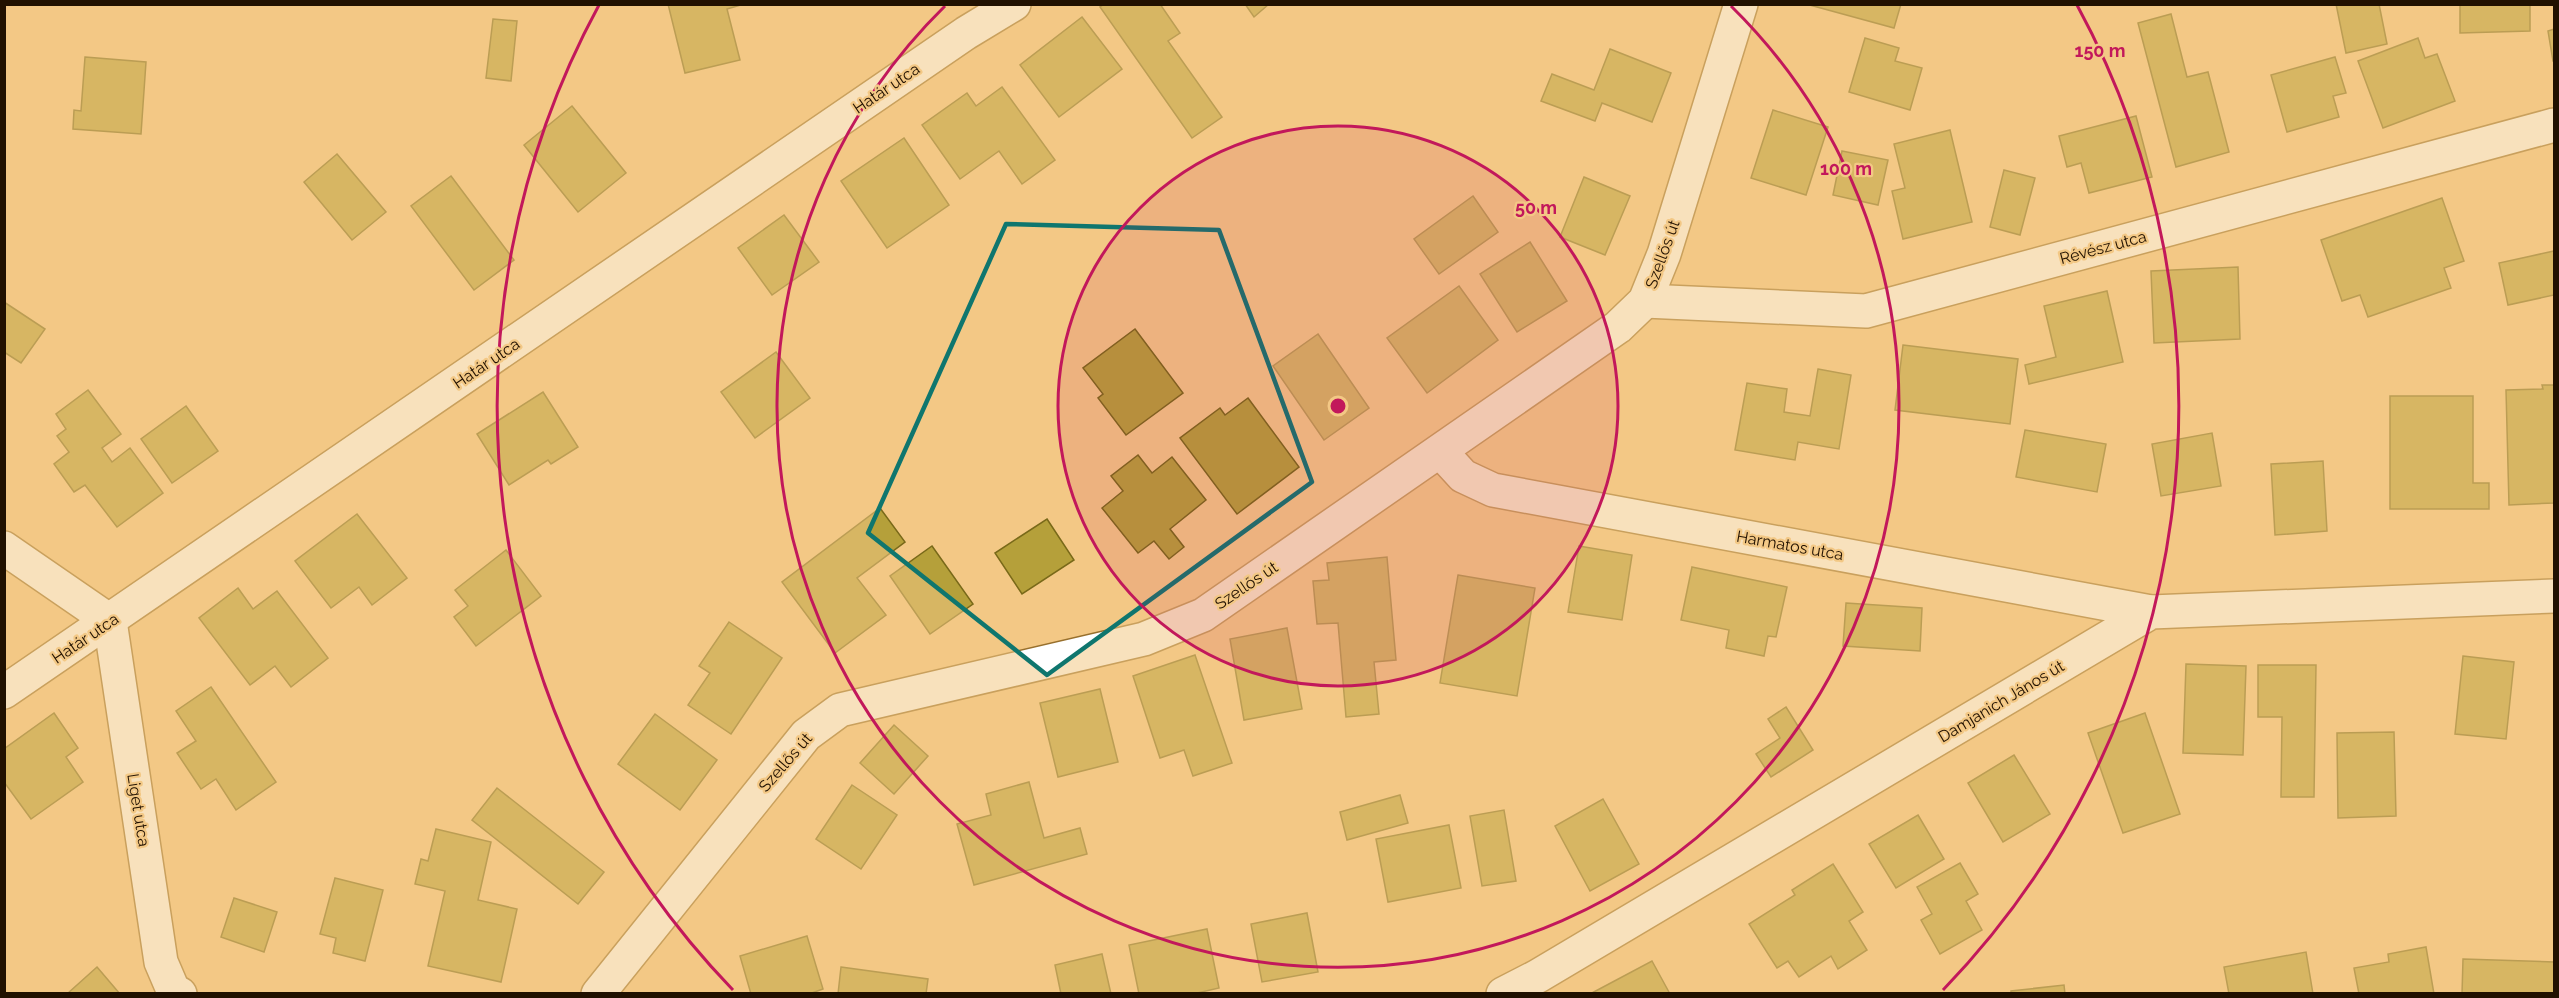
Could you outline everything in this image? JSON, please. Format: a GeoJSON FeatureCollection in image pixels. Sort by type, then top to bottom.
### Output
{"type":"FeatureCollection","features":[{"type":"Feature","properties":{"kind":"street","name":"Határ utca"},"geometry":{"type":"LineString","coordinates":[[966,33],[983,4]]}},
{"type":"Feature","properties":{"kind":"street","name":"Határ utca"},"geometry":{"type":"LineString","coordinates":[[4,692],[966,33],[1014,4]]}},
{"type":"Feature","properties":{"kind":"street","name":"Szellős út"},"geometry":{"type":"LineString","coordinates":[[598,993],[806,735],[840,710],[1144,639],[1203,615],[1618,327],[1645,301],[1664,254],[1741,4]]}},
{"type":"Feature","properties":{"kind":"street","name":"Révész utca"},"geometry":{"type":"LineString","coordinates":[[1645,301],[1866,311],[2554,125]]}},
{"type":"Feature","properties":{"kind":"street","name":"Harmatos utca"},"geometry":{"type":"LineString","coordinates":[[1441,452],[1463,476],[1493,490],[2151,612]]}},
{"type":"Feature","properties":{"kind":"street"},"geometry":{"type":"LineString","coordinates":[[4,548],[110,621]]}},
{"type":"Feature","properties":{"kind":"street","name":"Damjanich János út"},"geometry":{"type":"LineString","coordinates":[[1503,993],[1548,970],[2151,612],[2554,596]]}},
{"type":"Feature","properties":{"kind":"street","name":"Liget utca"},"geometry":{"type":"LineString","coordinates":[[110,621],[161,962],[173,990],[180,993]]}},
{"type":"Feature","properties":{"kind":"highlighted area"},"geometry":{"type":"Polygon","coordinates":[[[1006,224],[1219,230],[1312,482],[1047,675],[868,533],[1006,224]]]}},
{"type":"Feature","properties":{"kind":"building"},"geometry":{"type":"Polygon","coordinates":[[[668,4],[744,4],[727,9],[740,60],[685,73],[668,4]]]}},
{"type":"Feature","properties":{"kind":"building"},"geometry":{"type":"Polygon","coordinates":[[[1104,4],[1160,4],[1180,33],[1168,41],[1222,117],[1192,138],[1100,7],[1104,4]]]}},
{"type":"Feature","properties":{"kind":"building"},"geometry":{"type":"Polygon","coordinates":[[[1245,4],[1269,4],[1254,17],[1245,4]]]}},
{"type":"Feature","properties":{"kind":"building"},"geometry":{"type":"Polygon","coordinates":[[[1806,4],[1901,4],[1894,28],[1806,4]]]}},
{"type":"Feature","properties":{"kind":"building"},"geometry":{"type":"Polygon","coordinates":[[[2336,4],[2379,4],[2387,44],[2346,53],[2336,4]]]}},
{"type":"Feature","properties":{"kind":"building"},"geometry":{"type":"Polygon","coordinates":[[[2460,4],[2530,4],[2530,31],[2460,33],[2460,4]]]}},
{"type":"Feature","properties":{"kind":"building"},"geometry":{"type":"Polygon","coordinates":[[[2171,14],[2187,77],[2208,72],[2229,152],[2176,167],[2138,23],[2171,14]]]}},
{"type":"Feature","properties":{"kind":"building"},"geometry":{"type":"Polygon","coordinates":[[[1082,17],[1122,69],[1059,117],[1020,65],[1082,17]]]}},
{"type":"Feature","properties":{"kind":"building"},"geometry":{"type":"Polygon","coordinates":[[[493,19],[517,21],[511,81],[486,78],[493,19]]]}},
{"type":"Feature","properties":{"kind":"building"},"geometry":{"type":"Polygon","coordinates":[[[2554,29],[2554,61],[2553,61],[2548,31],[2554,29]]]}},
{"type":"Feature","properties":{"kind":"building"},"geometry":{"type":"Polygon","coordinates":[[[1865,38],[1899,48],[1895,61],[1922,68],[1910,110],[1849,92],[1865,38]]]}},
{"type":"Feature","properties":{"kind":"building"},"geometry":{"type":"Polygon","coordinates":[[[2418,38],[2425,58],[2437,54],[2455,101],[2383,128],[2358,61],[2418,38]]]}},
{"type":"Feature","properties":{"kind":"building"},"geometry":{"type":"Polygon","coordinates":[[[1610,49],[1671,73],[1652,122],[1602,103],[1595,121],[1541,101],[1552,74],[1594,90],[1610,49]]]}},
{"type":"Feature","properties":{"kind":"building"},"geometry":{"type":"Polygon","coordinates":[[[85,57],[146,62],[141,134],[73,129],[74,110],[81,111],[85,57]]]}},
{"type":"Feature","properties":{"kind":"building"},"geometry":{"type":"Polygon","coordinates":[[[2335,57],[2346,93],[2333,96],[2339,117],[2287,132],[2271,75],[2335,57]]]}},
{"type":"Feature","properties":{"kind":"building"},"geometry":{"type":"Polygon","coordinates":[[[1002,87],[1055,160],[1022,184],[999,151],[960,179],[922,125],[967,93],[976,106],[1002,87]]]}},
{"type":"Feature","properties":{"kind":"building"},"geometry":{"type":"Polygon","coordinates":[[[572,106],[626,173],[578,212],[524,145],[572,106]]]}},
{"type":"Feature","properties":{"kind":"building"},"geometry":{"type":"Polygon","coordinates":[[[1773,110],[1828,127],[1806,195],[1751,178],[1773,110]]]}},
{"type":"Feature","properties":{"kind":"building"},"geometry":{"type":"Polygon","coordinates":[[[2136,116],[2152,177],[2089,193],[2081,163],[2067,167],[2059,136],[2136,116]]]}},
{"type":"Feature","properties":{"kind":"building"},"geometry":{"type":"Polygon","coordinates":[[[1950,130],[1972,222],[1903,239],[1892,191],[1905,188],[1894,144],[1950,130]]]}},
{"type":"Feature","properties":{"kind":"building"},"geometry":{"type":"Polygon","coordinates":[[[904,138],[949,205],[887,248],[841,181],[904,138]]]}},
{"type":"Feature","properties":{"kind":"building"},"geometry":{"type":"Polygon","coordinates":[[[1842,151],[1888,160],[1878,205],[1833,195],[1842,151]]]}},
{"type":"Feature","properties":{"kind":"building"},"geometry":{"type":"Polygon","coordinates":[[[337,154],[386,212],[352,240],[304,182],[337,154]]]}},
{"type":"Feature","properties":{"kind":"building"},"geometry":{"type":"Polygon","coordinates":[[[2004,170],[2035,178],[2020,235],[1990,227],[2004,170]]]}},
{"type":"Feature","properties":{"kind":"building"},"geometry":{"type":"Polygon","coordinates":[[[451,176],[514,260],[474,290],[411,206],[451,176]]]}},
{"type":"Feature","properties":{"kind":"building"},"geometry":{"type":"Polygon","coordinates":[[[1584,177],[1630,196],[1605,255],[1560,237],[1584,177]]]}},
{"type":"Feature","properties":{"kind":"building"},"geometry":{"type":"Polygon","coordinates":[[[1473,196],[1498,232],[1439,274],[1414,239],[1473,196]]]}},
{"type":"Feature","properties":{"kind":"building"},"geometry":{"type":"Polygon","coordinates":[[[2442,198],[2464,261],[2444,268],[2451,288],[2368,317],[2360,295],[2342,301],[2321,240],[2442,198]]]}},
{"type":"Feature","properties":{"kind":"building"},"geometry":{"type":"Polygon","coordinates":[[[784,215],[819,262],[772,295],[738,248],[784,215]]]}},
{"type":"Feature","properties":{"kind":"building"},"geometry":{"type":"Polygon","coordinates":[[[1530,242],[1567,301],[1517,332],[1480,274],[1530,242]]]}},
{"type":"Feature","properties":{"kind":"building"},"geometry":{"type":"Polygon","coordinates":[[[2554,251],[2554,295],[2508,305],[2499,263],[2554,251]]]}},
{"type":"Feature","properties":{"kind":"building"},"geometry":{"type":"Polygon","coordinates":[[[2238,267],[2240,339],[2154,343],[2151,271],[2238,267]]]}},
{"type":"Feature","properties":{"kind":"building"},"geometry":{"type":"Polygon","coordinates":[[[1459,286],[1498,340],[1427,393],[1387,338],[1459,286]]]}},
{"type":"Feature","properties":{"kind":"building"},"geometry":{"type":"Polygon","coordinates":[[[2107,291],[2123,362],[2029,384],[2025,365],[2056,357],[2044,306],[2107,291]]]}},
{"type":"Feature","properties":{"kind":"building"},"geometry":{"type":"Polygon","coordinates":[[[4,302],[45,329],[21,363],[4,352],[4,302]]]}},
{"type":"Feature","properties":{"kind":"building"},"geometry":{"type":"Polygon","coordinates":[[[1135,329],[1183,393],[1126,435],[1098,398],[1103,394],[1083,368],[1135,329]]]}},
{"type":"Feature","properties":{"kind":"building"},"geometry":{"type":"Polygon","coordinates":[[[1318,334],[1369,408],[1324,440],[1273,366],[1318,334]]]}},
{"type":"Feature","properties":{"kind":"building"},"geometry":{"type":"Polygon","coordinates":[[[1903,345],[2018,359],[2010,424],[1895,410],[1903,345]]]}},
{"type":"Feature","properties":{"kind":"building"},"geometry":{"type":"Polygon","coordinates":[[[776,352],[810,398],[755,438],[721,392],[776,352]]]}},
{"type":"Feature","properties":{"kind":"building"},"geometry":{"type":"Polygon","coordinates":[[[1818,369],[1851,375],[1839,449],[1798,442],[1795,460],[1735,450],[1747,383],[1787,389],[1784,412],[1810,416],[1818,369]]]}},
{"type":"Feature","properties":{"kind":"building"},"geometry":{"type":"Polygon","coordinates":[[[2542,385],[2554,385],[2554,503],[2509,505],[2506,390],[2543,389],[2542,385]]]}},
{"type":"Feature","properties":{"kind":"building"},"geometry":{"type":"Polygon","coordinates":[[[88,390],[121,434],[102,448],[112,462],[130,448],[163,493],[117,527],[85,485],[74,492],[54,464],[69,452],[57,436],[66,429],[56,414],[88,390]]]}},
{"type":"Feature","properties":{"kind":"building"},"geometry":{"type":"Polygon","coordinates":[[[543,392],[578,447],[551,464],[548,460],[509,485],[477,434],[543,392]]]}},
{"type":"Feature","properties":{"kind":"building"},"geometry":{"type":"Polygon","coordinates":[[[2390,396],[2473,396],[2473,483],[2489,483],[2489,509],[2390,509],[2390,396]]]}},
{"type":"Feature","properties":{"kind":"building"},"geometry":{"type":"Polygon","coordinates":[[[1248,398],[1299,467],[1237,514],[1180,438],[1220,408],[1225,415],[1248,398]]]}},
{"type":"Feature","properties":{"kind":"building"},"geometry":{"type":"Polygon","coordinates":[[[186,406],[218,451],[172,483],[141,439],[186,406]]]}},
{"type":"Feature","properties":{"kind":"building"},"geometry":{"type":"Polygon","coordinates":[[[2025,430],[2106,444],[2097,492],[2016,477],[2025,430]]]}},
{"type":"Feature","properties":{"kind":"building"},"geometry":{"type":"Polygon","coordinates":[[[2212,433],[2221,486],[2161,496],[2152,444],[2212,433]]]}},
{"type":"Feature","properties":{"kind":"building"},"geometry":{"type":"Polygon","coordinates":[[[1138,455],[1152,473],[1172,457],[1206,500],[1170,529],[1184,547],[1169,559],[1154,541],[1138,553],[1102,508],[1123,491],[1111,476],[1138,455]]]}},
{"type":"Feature","properties":{"kind":"building"},"geometry":{"type":"Polygon","coordinates":[[[2323,461],[2327,531],[2275,535],[2271,464],[2323,461]]]}},
{"type":"Feature","properties":{"kind":"building"},"geometry":{"type":"Polygon","coordinates":[[[880,508],[905,542],[857,578],[886,615],[835,653],[782,582],[880,508]]]}},
{"type":"Feature","properties":{"kind":"building"},"geometry":{"type":"Polygon","coordinates":[[[357,514],[407,578],[372,605],[359,587],[331,608],[295,561],[357,514]]]}},
{"type":"Feature","properties":{"kind":"building"},"geometry":{"type":"Polygon","coordinates":[[[1047,519],[1074,560],[1022,594],[995,553],[1047,519]]]}},
{"type":"Feature","properties":{"kind":"building"},"geometry":{"type":"Polygon","coordinates":[[[932,546],[973,604],[930,634],[890,576],[932,546]]]}},
{"type":"Feature","properties":{"kind":"building"},"geometry":{"type":"Polygon","coordinates":[[[1579,546],[1632,555],[1622,620],[1568,612],[1579,546]]]}},
{"type":"Feature","properties":{"kind":"building"},"geometry":{"type":"Polygon","coordinates":[[[506,550],[541,596],[476,646],[454,617],[468,606],[455,590],[506,550]]]}},
{"type":"Feature","properties":{"kind":"building"},"geometry":{"type":"Polygon","coordinates":[[[1387,557],[1396,660],[1374,662],[1379,714],[1346,717],[1338,623],[1317,624],[1313,581],[1329,580],[1327,563],[1387,557]]]}},
{"type":"Feature","properties":{"kind":"building"},"geometry":{"type":"Polygon","coordinates":[[[1692,567],[1787,587],[1776,637],[1768,636],[1764,656],[1726,648],[1729,630],[1681,620],[1692,567]]]}},
{"type":"Feature","properties":{"kind":"building"},"geometry":{"type":"Polygon","coordinates":[[[1458,575],[1535,588],[1517,696],[1440,683],[1458,575]]]}},
{"type":"Feature","properties":{"kind":"building"},"geometry":{"type":"Polygon","coordinates":[[[238,588],[253,609],[277,591],[328,658],[291,687],[275,666],[250,685],[199,618],[238,588]]]}},
{"type":"Feature","properties":{"kind":"building"},"geometry":{"type":"Polygon","coordinates":[[[1846,603],[1922,608],[1920,651],[1843,646],[1846,603]]]}},
{"type":"Feature","properties":{"kind":"building"},"geometry":{"type":"Polygon","coordinates":[[[729,622],[782,658],[731,734],[688,705],[710,673],[699,666],[729,622]]]}},
{"type":"Feature","properties":{"kind":"building"},"geometry":{"type":"Polygon","coordinates":[[[1287,628],[1302,709],[1244,720],[1230,639],[1287,628]]]}},
{"type":"Feature","properties":{"kind":"building"},"geometry":{"type":"Polygon","coordinates":[[[1195,655],[1232,763],[1193,776],[1184,750],[1160,758],[1133,676],[1195,655]]]}},
{"type":"Feature","properties":{"kind":"building"},"geometry":{"type":"Polygon","coordinates":[[[2463,656],[2514,662],[2506,739],[2455,734],[2463,656]]]}},
{"type":"Feature","properties":{"kind":"building"},"geometry":{"type":"Polygon","coordinates":[[[2186,664],[2246,666],[2243,755],[2183,753],[2186,664]]]}},
{"type":"Feature","properties":{"kind":"building"},"geometry":{"type":"Polygon","coordinates":[[[2258,665],[2316,665],[2314,797],[2281,797],[2282,717],[2258,717],[2258,665]]]}},
{"type":"Feature","properties":{"kind":"building"},"geometry":{"type":"Polygon","coordinates":[[[211,687],[276,782],[236,810],[216,779],[201,789],[177,753],[196,741],[176,711],[211,687]]]}},
{"type":"Feature","properties":{"kind":"building"},"geometry":{"type":"Polygon","coordinates":[[[1100,689],[1118,762],[1058,777],[1040,703],[1100,689]]]}},
{"type":"Feature","properties":{"kind":"building"},"geometry":{"type":"Polygon","coordinates":[[[1786,707],[1813,750],[1771,777],[1756,754],[1780,738],[1768,719],[1786,707]]]}},
{"type":"Feature","properties":{"kind":"building"},"geometry":{"type":"Polygon","coordinates":[[[54,713],[78,748],[66,757],[83,782],[31,819],[4,782],[4,749],[54,713]]]}},
{"type":"Feature","properties":{"kind":"building"},"geometry":{"type":"Polygon","coordinates":[[[2145,713],[2180,814],[2123,833],[2088,733],[2145,713]]]}},
{"type":"Feature","properties":{"kind":"building"},"geometry":{"type":"Polygon","coordinates":[[[655,714],[717,760],[680,810],[618,764],[655,714]]]}},
{"type":"Feature","properties":{"kind":"building"},"geometry":{"type":"Polygon","coordinates":[[[894,725],[928,756],[894,794],[860,763],[894,725]]]}},
{"type":"Feature","properties":{"kind":"building"},"geometry":{"type":"Polygon","coordinates":[[[2394,732],[2396,816],[2338,818],[2337,733],[2394,732]]]}},
{"type":"Feature","properties":{"kind":"building"},"geometry":{"type":"Polygon","coordinates":[[[2014,755],[2050,814],[2003,842],[1968,783],[2014,755]]]}},
{"type":"Feature","properties":{"kind":"building"},"geometry":{"type":"Polygon","coordinates":[[[1029,782],[1044,838],[1080,828],[1087,854],[974,885],[957,824],[991,815],[986,794],[1029,782]]]}},
{"type":"Feature","properties":{"kind":"building"},"geometry":{"type":"Polygon","coordinates":[[[852,785],[897,815],[861,869],[816,839],[852,785]]]}},
{"type":"Feature","properties":{"kind":"building"},"geometry":{"type":"Polygon","coordinates":[[[497,788],[604,872],[578,904],[472,820],[497,788]]]}},
{"type":"Feature","properties":{"kind":"building"},"geometry":{"type":"Polygon","coordinates":[[[1400,795],[1408,823],[1347,840],[1340,812],[1400,795]]]}},
{"type":"Feature","properties":{"kind":"building"},"geometry":{"type":"Polygon","coordinates":[[[1603,799],[1639,864],[1590,891],[1555,826],[1603,799]]]}},
{"type":"Feature","properties":{"kind":"building"},"geometry":{"type":"Polygon","coordinates":[[[1504,810],[1516,881],[1482,886],[1470,816],[1504,810]]]}},
{"type":"Feature","properties":{"kind":"building"},"geometry":{"type":"Polygon","coordinates":[[[1918,815],[1944,859],[1896,888],[1869,844],[1918,815]]]}},
{"type":"Feature","properties":{"kind":"building"},"geometry":{"type":"Polygon","coordinates":[[[1449,825],[1461,888],[1388,902],[1376,839],[1449,825]]]}},
{"type":"Feature","properties":{"kind":"building"},"geometry":{"type":"Polygon","coordinates":[[[436,829],[491,842],[478,900],[517,909],[501,982],[428,966],[445,891],[415,884],[421,859],[428,861],[436,829]]]}},
{"type":"Feature","properties":{"kind":"building"},"geometry":{"type":"Polygon","coordinates":[[[1960,863],[1978,894],[1966,901],[1982,930],[1940,954],[1921,920],[1932,914],[1917,887],[1960,863]]]}},
{"type":"Feature","properties":{"kind":"building"},"geometry":{"type":"Polygon","coordinates":[[[1833,864],[1863,912],[1849,921],[1867,950],[1838,969],[1831,956],[1799,977],[1788,961],[1777,968],[1749,924],[1795,895],[1792,890],[1833,864]]]}},
{"type":"Feature","properties":{"kind":"building"},"geometry":{"type":"Polygon","coordinates":[[[335,878],[383,890],[365,961],[333,953],[336,938],[320,934],[335,878]]]}},
{"type":"Feature","properties":{"kind":"building"},"geometry":{"type":"Polygon","coordinates":[[[234,898],[277,912],[264,952],[221,937],[234,898]]]}},
{"type":"Feature","properties":{"kind":"building"},"geometry":{"type":"Polygon","coordinates":[[[1307,913],[1318,972],[1262,982],[1251,924],[1307,913]]]}},
{"type":"Feature","properties":{"kind":"building"},"geometry":{"type":"Polygon","coordinates":[[[1207,929],[1219,988],[1193,994],[1139,994],[1129,945],[1207,929]]]}},
{"type":"Feature","properties":{"kind":"building"},"geometry":{"type":"Polygon","coordinates":[[[807,936],[823,989],[809,994],[751,994],[740,956],[807,936]]]}},
{"type":"Feature","properties":{"kind":"building"},"geometry":{"type":"Polygon","coordinates":[[[2426,947],[2434,994],[2359,994],[2354,968],[2389,962],[2388,954],[2426,947]]]}},
{"type":"Feature","properties":{"kind":"building"},"geometry":{"type":"Polygon","coordinates":[[[2306,952],[2313,994],[2229,994],[2224,967],[2306,952]]]}},
{"type":"Feature","properties":{"kind":"building"},"geometry":{"type":"Polygon","coordinates":[[[1102,954],[1111,994],[1061,994],[1055,965],[1102,954]]]}},
{"type":"Feature","properties":{"kind":"building"},"geometry":{"type":"Polygon","coordinates":[[[2463,959],[2554,962],[2554,994],[2462,994],[2463,959]]]}},
{"type":"Feature","properties":{"kind":"building"},"geometry":{"type":"Polygon","coordinates":[[[1652,961],[1670,994],[1590,994],[1652,961]]]}},
{"type":"Feature","properties":{"kind":"building"},"geometry":{"type":"Polygon","coordinates":[[[97,967],[120,994],[67,994],[97,967]]]}},
{"type":"Feature","properties":{"kind":"building"},"geometry":{"type":"Polygon","coordinates":[[[841,967],[928,979],[926,994],[838,994],[841,967]]]}},
{"type":"Feature","properties":{"kind":"building"},"geometry":{"type":"Polygon","coordinates":[[[2064,985],[2065,994],[2011,994],[2011,991],[2064,985]]]}}]}
